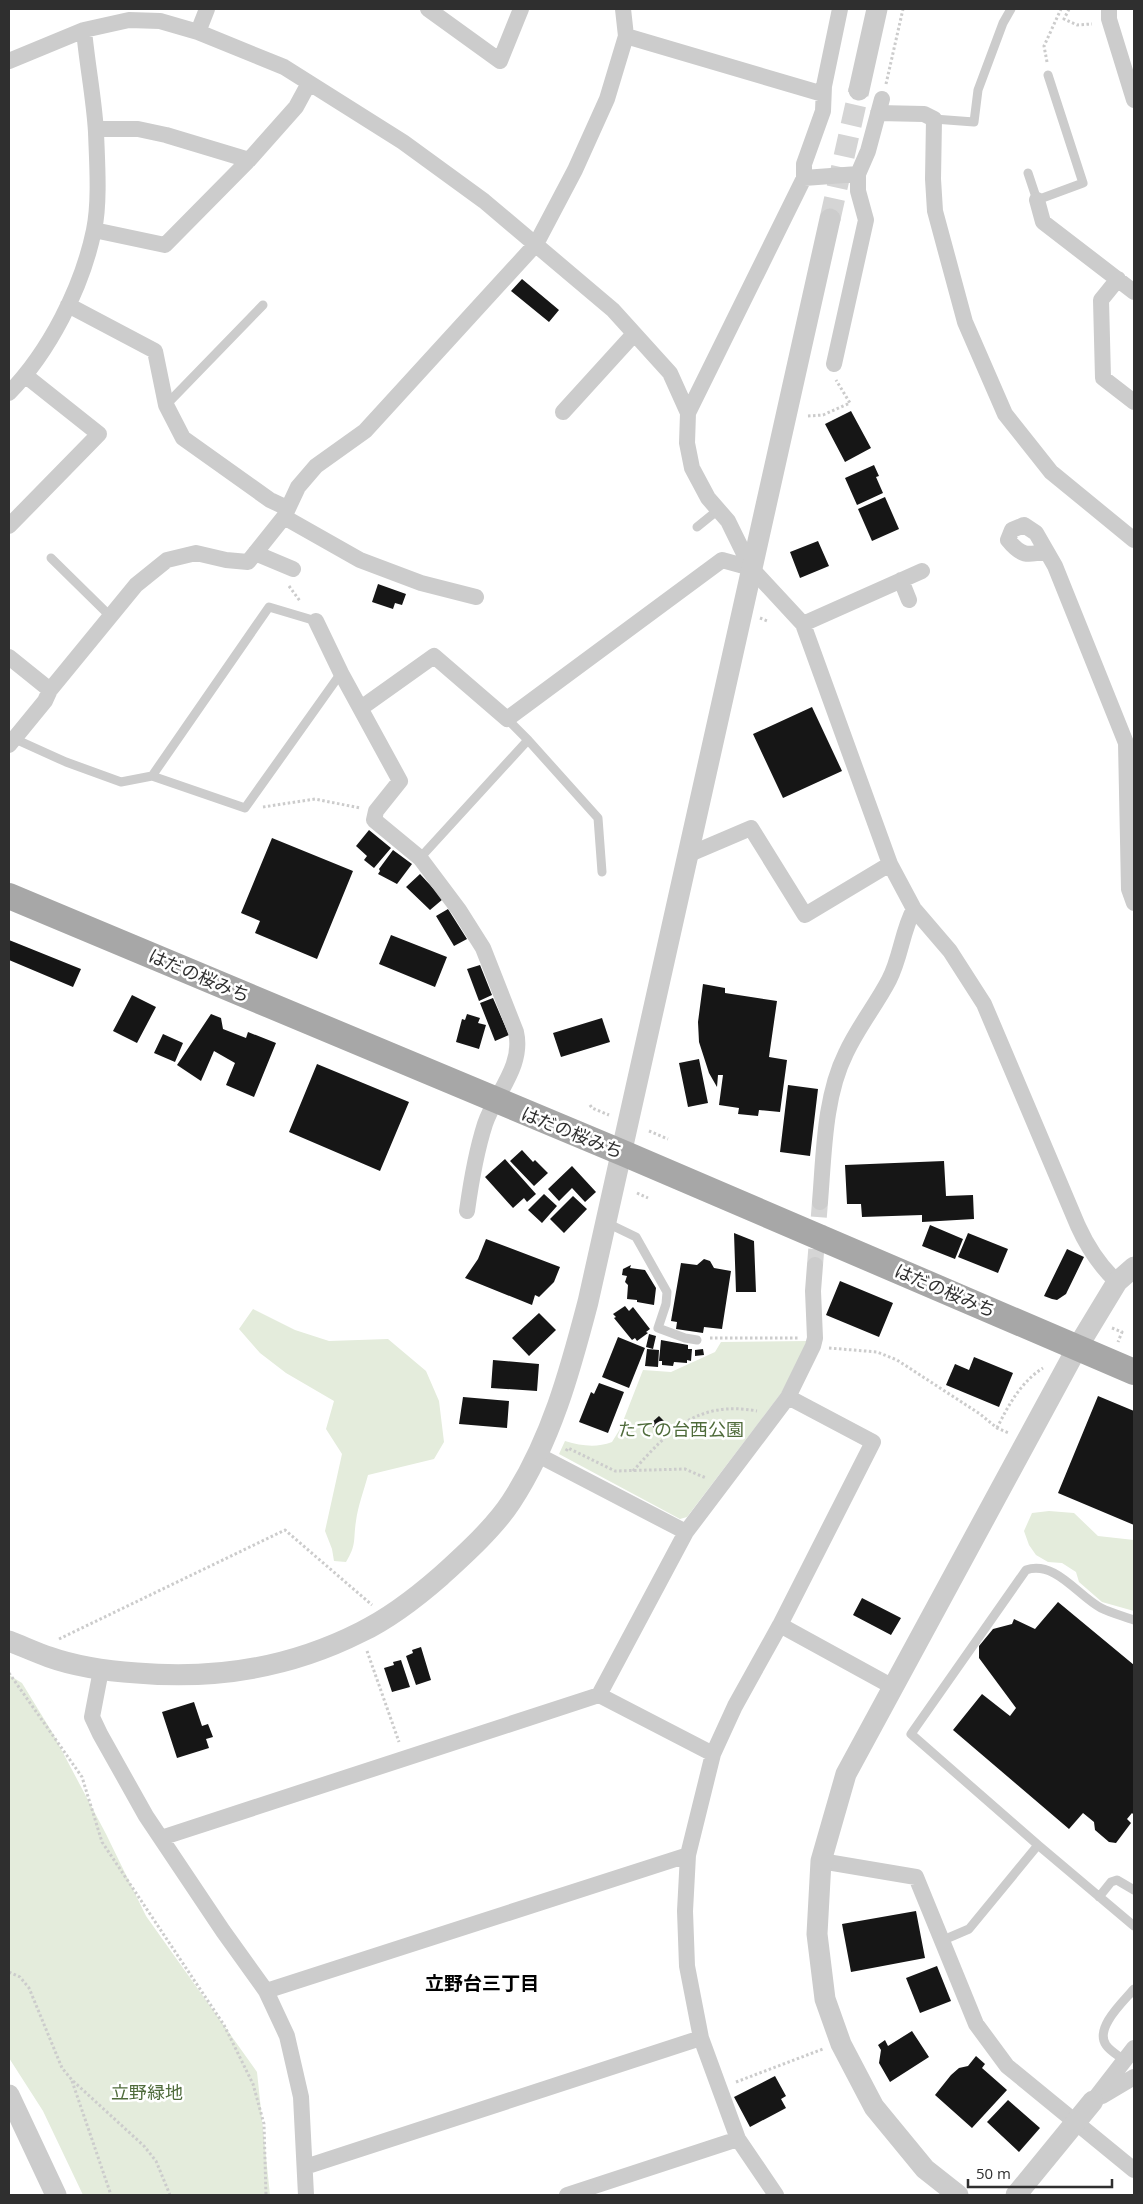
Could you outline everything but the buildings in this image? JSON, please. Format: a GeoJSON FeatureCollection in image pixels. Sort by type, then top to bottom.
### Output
{"type":"FeatureCollection","features":[{"type":"Feature","properties":{"kind":"main road","name":"はだの桜みち"},"geometry":{"type":"LineString","coordinates":[[9,896],[623,1154],[1134,1372]]}},
{"type":"Feature","properties":{"kind":"street"},"geometry":{"type":"LineString","coordinates":[[198,32],[207,9]]}},
{"type":"Feature","properties":{"kind":"street"},"geometry":{"type":"LineString","coordinates":[[428,9],[500,61],[521,9]]}},
{"type":"Feature","properties":{"kind":"street"},"geometry":{"type":"LineString","coordinates":[[12,742],[45,701],[50,690],[136,585],[167,560],[196,554],[248,562],[286,512],[298,487],[316,466],[365,431],[536,244],[575,170],[607,99],[626,36],[623,9]]}},
{"type":"Feature","properties":{"kind":"street"},"geometry":{"type":"LineString","coordinates":[[840,9],[823,94],[823,111],[804,164],[804,178],[688,413],[686,443],[692,468],[708,498],[728,522],[751,568],[803,624],[890,864],[914,909],[950,951],[984,1004],[1078,1226],[1102,1268],[1117,1282]]}},
{"type":"Feature","properties":{"kind":"street"},"geometry":{"type":"LineString","coordinates":[[858,90],[877,9]]}},
{"type":"Feature","properties":{"kind":"street"},"geometry":{"type":"LineString","coordinates":[[1109,14],[1129,70],[1134,100]]}},
{"type":"Feature","properties":{"kind":"street"},"geometry":{"type":"LineString","coordinates":[[9,60],[84,30],[129,20],[160,21],[198,32],[284,67],[404,142],[484,201],[536,244],[613,310],[670,373],[688,413]]}},
{"type":"Feature","properties":{"kind":"street"},"geometry":{"type":"LineString","coordinates":[[9,393],[26,376],[50,339],[68,306],[94,230],[97,176],[96,130],[87,69],[84,30]]}},
{"type":"Feature","properties":{"kind":"street"},"geometry":{"type":"LineString","coordinates":[[626,36],[823,94]]}},
{"type":"Feature","properties":{"kind":"street"},"geometry":{"type":"LineString","coordinates":[[94,230],[165,245],[248,160],[296,107],[309,83]]}},
{"type":"Feature","properties":{"kind":"street"},"geometry":{"type":"LineString","coordinates":[[834,370],[866,220],[858,191],[858,174],[868,151],[880,106],[924,114],[934,120],[933,179],[935,211],[965,322],[1005,414],[1050,472],[1134,540]]}},
{"type":"Feature","properties":{"kind":"street"},"geometry":{"type":"LineString","coordinates":[[96,130],[138,129],[166,135],[248,160]]}},
{"type":"Feature","properties":{"kind":"street"},"geometry":{"type":"LineString","coordinates":[[804,178],[858,174]]}},
{"type":"Feature","properties":{"kind":"street"},"geometry":{"type":"LineString","coordinates":[[1037,200],[1043,222],[1134,292]]}},
{"type":"Feature","properties":{"kind":"street"},"geometry":{"type":"LineString","coordinates":[[9,1641],[50,1658],[100,1670],[177,1676],[232,1673],[286,1662],[361,1632],[419,1595],[467,1553],[510,1503],[538,1455],[569,1372],[607,1223],[830,219]]}},
{"type":"Feature","properties":{"kind":"street"},"geometry":{"type":"LineString","coordinates":[[1118,279],[1101,300],[1103,378],[1134,402]]}},
{"type":"Feature","properties":{"kind":"street"},"geometry":{"type":"LineString","coordinates":[[68,306],[155,351],[166,405],[183,438],[286,512],[360,560],[421,583],[476,596]]}},
{"type":"Feature","properties":{"kind":"street"},"geometry":{"type":"LineString","coordinates":[[563,412],[634,334]]}},
{"type":"Feature","properties":{"kind":"street"},"geometry":{"type":"LineString","coordinates":[[9,526],[98,434],[26,376]]}},
{"type":"Feature","properties":{"kind":"street"},"geometry":{"type":"LineString","coordinates":[[1046,550],[1068,595],[1126,743],[1129,889],[1134,903]]}},
{"type":"Feature","properties":{"kind":"street"},"geometry":{"type":"LineString","coordinates":[[255,553],[289,576]]}},
{"type":"Feature","properties":{"kind":"street"},"geometry":{"type":"LineString","coordinates":[[361,708],[434,656],[507,719],[722,560],[751,568]]}},
{"type":"Feature","properties":{"kind":"street"},"geometry":{"type":"LineString","coordinates":[[803,624],[922,571]]}},
{"type":"Feature","properties":{"kind":"street"},"geometry":{"type":"LineString","coordinates":[[901,580],[909,600]]}},
{"type":"Feature","properties":{"kind":"street"},"geometry":{"type":"LineString","coordinates":[[316,621],[341,673],[400,781],[376,811],[374,820],[420,858],[473,931],[482,948],[516,1032],[519,1045],[511,1072],[485,1123],[472,1174],[467,1211]]}},
{"type":"Feature","properties":{"kind":"street"},"geometry":{"type":"LineString","coordinates":[[9,657],[50,690]]}},
{"type":"Feature","properties":{"kind":"street"},"geometry":{"type":"LineString","coordinates":[[690,854],[751,828],[805,915],[890,864]]}},
{"type":"Feature","properties":{"kind":"street"},"geometry":{"type":"LineString","coordinates":[[820,1202],[825,1139],[833,1092],[845,1054],[889,980],[902,947],[908,920],[914,909]]}},
{"type":"Feature","properties":{"kind":"street"},"geometry":{"type":"LineString","coordinates":[[161,1838],[599,1696],[686,1532],[788,1397],[806,1342],[815,1338],[813,1291],[815,1265]]}},
{"type":"Feature","properties":{"kind":"street"},"geometry":{"type":"LineString","coordinates":[[958,2195],[925,2169],[874,2107],[841,2044],[825,1999],[817,1934],[821,1861],[846,1774],[1077,1348],[1117,1282],[1134,1267]]}},
{"type":"Feature","properties":{"kind":"street"},"geometry":{"type":"LineString","coordinates":[[776,2195],[738,2139],[700,2038],[687,1966],[685,1911],[688,1855],[713,1754],[735,1706],[780,1626],[873,1442],[788,1397]]}},
{"type":"Feature","properties":{"kind":"street"},"geometry":{"type":"LineString","coordinates":[[538,1455],[686,1532]]}},
{"type":"Feature","properties":{"kind":"street"},"geometry":{"type":"LineString","coordinates":[[780,1626],[893,1687]]}},
{"type":"Feature","properties":{"kind":"street"},"geometry":{"type":"LineString","coordinates":[[100,1670],[92,1717],[161,1838],[223,1931],[266,1990],[287,2036],[301,2097],[306,2195]]}},
{"type":"Feature","properties":{"kind":"street"},"geometry":{"type":"LineString","coordinates":[[599,1696],[713,1754]]}},
{"type":"Feature","properties":{"kind":"street"},"geometry":{"type":"LineString","coordinates":[[266,1990],[688,1855]]}},
{"type":"Feature","properties":{"kind":"street"},"geometry":{"type":"LineString","coordinates":[[821,1861],[916,1877],[976,2024],[1007,2066],[1134,2170]]}},
{"type":"Feature","properties":{"kind":"street"},"geometry":{"type":"LineString","coordinates":[[305,2167],[700,2038]]}},
{"type":"Feature","properties":{"kind":"street"},"geometry":{"type":"LineString","coordinates":[[1016,2195],[1129,2054]]}},
{"type":"Feature","properties":{"kind":"street"},"geometry":{"type":"LineString","coordinates":[[1093,2101],[1134,2077]]}},
{"type":"Feature","properties":{"kind":"street"},"geometry":{"type":"LineString","coordinates":[[9,2095],[56,2195]]}},
{"type":"Feature","properties":{"kind":"street"},"geometry":{"type":"LineString","coordinates":[[567,2195],[738,2139]]}},
{"type":"Feature","properties":{"kind":"lane"},"geometry":{"type":"LineString","coordinates":[[934,120],[974,122],[978,90],[1003,23],[1011,9]]}},
{"type":"Feature","properties":{"kind":"lane"},"geometry":{"type":"LineString","coordinates":[[1028,173],[1037,200],[1083,184],[1048,75]]}},
{"type":"Feature","properties":{"kind":"lane"},"geometry":{"type":"LineString","coordinates":[[166,405],[263,305]]}},
{"type":"Feature","properties":{"kind":"lane"},"geometry":{"type":"LineString","coordinates":[[697,526],[718,510]]}},
{"type":"Feature","properties":{"kind":"lane"},"geometry":{"type":"LineString","coordinates":[[51,558],[111,617]]}},
{"type":"Feature","properties":{"kind":"lane"},"geometry":{"type":"LineString","coordinates":[[152,776],[269,606],[316,621]]}},
{"type":"Feature","properties":{"kind":"lane"},"geometry":{"type":"LineString","coordinates":[[12,742],[121,782],[152,776],[245,808],[341,673]]}},
{"type":"Feature","properties":{"kind":"lane"},"geometry":{"type":"LineString","coordinates":[[507,719],[598,818],[602,872]]}},
{"type":"Feature","properties":{"kind":"lane"},"geometry":{"type":"LineString","coordinates":[[420,858],[528,740]]}},
{"type":"Feature","properties":{"kind":"lane"},"geometry":{"type":"LineString","coordinates":[[607,1223],[636,1236],[667,1292],[666,1304],[658,1328],[685,1338],[697,1340]]}},
{"type":"Feature","properties":{"kind":"lane"},"geometry":{"type":"LineString","coordinates":[[1134,1620],[1100,1607],[1052,1572],[1034,1567],[1026,1570],[911,1734],[1134,1926]]}},
{"type":"Feature","properties":{"kind":"lane"},"geometry":{"type":"LineString","coordinates":[[941,1941],[969,1929],[1038,1845]]}},
{"type":"Feature","properties":{"kind":"lane"},"geometry":{"type":"LineString","coordinates":[[1099,1897],[1111,1882],[1117,1880],[1134,1890]]}},
{"type":"Feature","properties":{"kind":"lane"},"geometry":{"type":"LineString","coordinates":[[1129,2054],[1106,2045],[1102,2034],[1106,2023],[1134,1989]]}},
{"type":"Feature","properties":{"kind":"path"},"geometry":{"type":"LineString","coordinates":[[880,106],[903,9]]}},
{"type":"Feature","properties":{"kind":"path"},"geometry":{"type":"LineString","coordinates":[[1048,75],[1044,46],[1061,9]]}},
{"type":"Feature","properties":{"kind":"path"},"geometry":{"type":"LineString","coordinates":[[1069,9],[1064,19],[1077,25],[1093,24],[1109,14]]}},
{"type":"Feature","properties":{"kind":"path"},"geometry":{"type":"LineString","coordinates":[[808,416],[823,416],[850,403],[834,370]]}},
{"type":"Feature","properties":{"kind":"path"},"geometry":{"type":"LineString","coordinates":[[289,576],[316,621]]}},
{"type":"Feature","properties":{"kind":"path"},"geometry":{"type":"LineString","coordinates":[[270,806],[315,799],[376,811]]}},
{"type":"Feature","properties":{"kind":"path","name":"はだの桜みち"},"geometry":{"type":"LineString","coordinates":[[590,1105],[592,1108],[610,1116]]}},
{"type":"Feature","properties":{"kind":"path","name":"はだの桜みち"},"geometry":{"type":"LineString","coordinates":[[649,1131],[668,1138]]}},
{"type":"Feature","properties":{"kind":"path"},"geometry":{"type":"LineString","coordinates":[[637,1194],[648,1198]]}},
{"type":"Feature","properties":{"kind":"path"},"geometry":{"type":"LineString","coordinates":[[1109,1327],[1122,1332]]}},
{"type":"Feature","properties":{"kind":"path"},"geometry":{"type":"LineString","coordinates":[[715,1337],[806,1342],[877,1352],[897,1360],[980,1414],[997,1428],[1006,1432]]}},
{"type":"Feature","properties":{"kind":"path"},"geometry":{"type":"LineString","coordinates":[[997,1428],[1016,1395],[1031,1376],[1045,1367]]}},
{"type":"Feature","properties":{"kind":"path"},"geometry":{"type":"LineString","coordinates":[[633,1472],[665,1439],[695,1415],[711,1410],[727,1409],[760,1412]]}},
{"type":"Feature","properties":{"kind":"path"},"geometry":{"type":"LineString","coordinates":[[559,1466],[568,1448],[615,1471],[633,1472],[685,1469],[703,1477]]}},
{"type":"Feature","properties":{"kind":"path"},"geometry":{"type":"LineString","coordinates":[[50,1658],[57,1640],[285,1530],[386,1617]]}},
{"type":"Feature","properties":{"kind":"path"},"geometry":{"type":"LineString","coordinates":[[366,1648],[405,1760]]}},
{"type":"Feature","properties":{"kind":"path"},"geometry":{"type":"LineString","coordinates":[[9,1673],[82,1777],[102,1842],[224,2026],[253,2084],[264,2124],[266,2195]]}},
{"type":"Feature","properties":{"kind":"path"},"geometry":{"type":"LineString","coordinates":[[9,1972],[20,1977],[29,1988],[62,2068],[72,2080],[144,2146],[156,2161],[170,2195]]}},
{"type":"Feature","properties":{"kind":"path"},"geometry":{"type":"LineString","coordinates":[[719,2089],[825,2049]]}},
{"type":"Feature","properties":{"kind":"path"},"geometry":{"type":"LineString","coordinates":[[72,2080],[111,2195]]}},
{"type":"Feature","properties":{"kind":"green space"},"geometry":{"type":"Polygon","coordinates":[[[253,1309],[295,1330],[329,1341],[388,1339],[426,1371],[439,1401],[444,1442],[434,1459],[368,1475],[357,1515],[353,1546],[346,1562],[334,1561],[332,1549],[325,1531],[342,1454],[326,1429],[334,1401],[286,1373],[260,1353],[239,1329],[253,1309]]]}},
{"type":"Feature","properties":{"kind":"green space","name":"たての台西公園"},"geometry":{"type":"Polygon","coordinates":[[[808,1341],[782,1392],[687,1517],[680,1519],[559,1454],[565,1441],[589,1446],[612,1442],[620,1429],[643,1370],[671,1372],[715,1352],[721,1342],[808,1341]]]}},
{"type":"Feature","properties":{"kind":"green space"},"geometry":{"type":"Polygon","coordinates":[[[1049,1511],[1074,1513],[1098,1536],[1134,1540],[1134,1611],[1102,1602],[1079,1582],[1076,1572],[1062,1563],[1048,1562],[1036,1555],[1029,1545],[1024,1531],[1032,1513],[1049,1511]]]}},
{"type":"Feature","properties":{"kind":"green space","name":"立野緑地"},"geometry":{"type":"Polygon","coordinates":[[[9,1675],[22,1683],[52,1732],[106,1834],[146,1916],[257,2072],[270,2195],[83,2195],[43,2111],[9,2058],[9,1675]]]}},
{"type":"Feature","properties":{"kind":"tunnel"},"geometry":{"type":"LineString","coordinates":[[830,219],[859,90]]}},
{"type":"Feature","properties":{"kind":"tunnel"},"geometry":{"type":"LineString","coordinates":[[815,1265],[820,1202]]}},
{"type":"Feature","properties":{"kind":"district","name":"立野台三丁目"},"geometry":{"type":"Point","coordinates":[482,1983]}}]}
